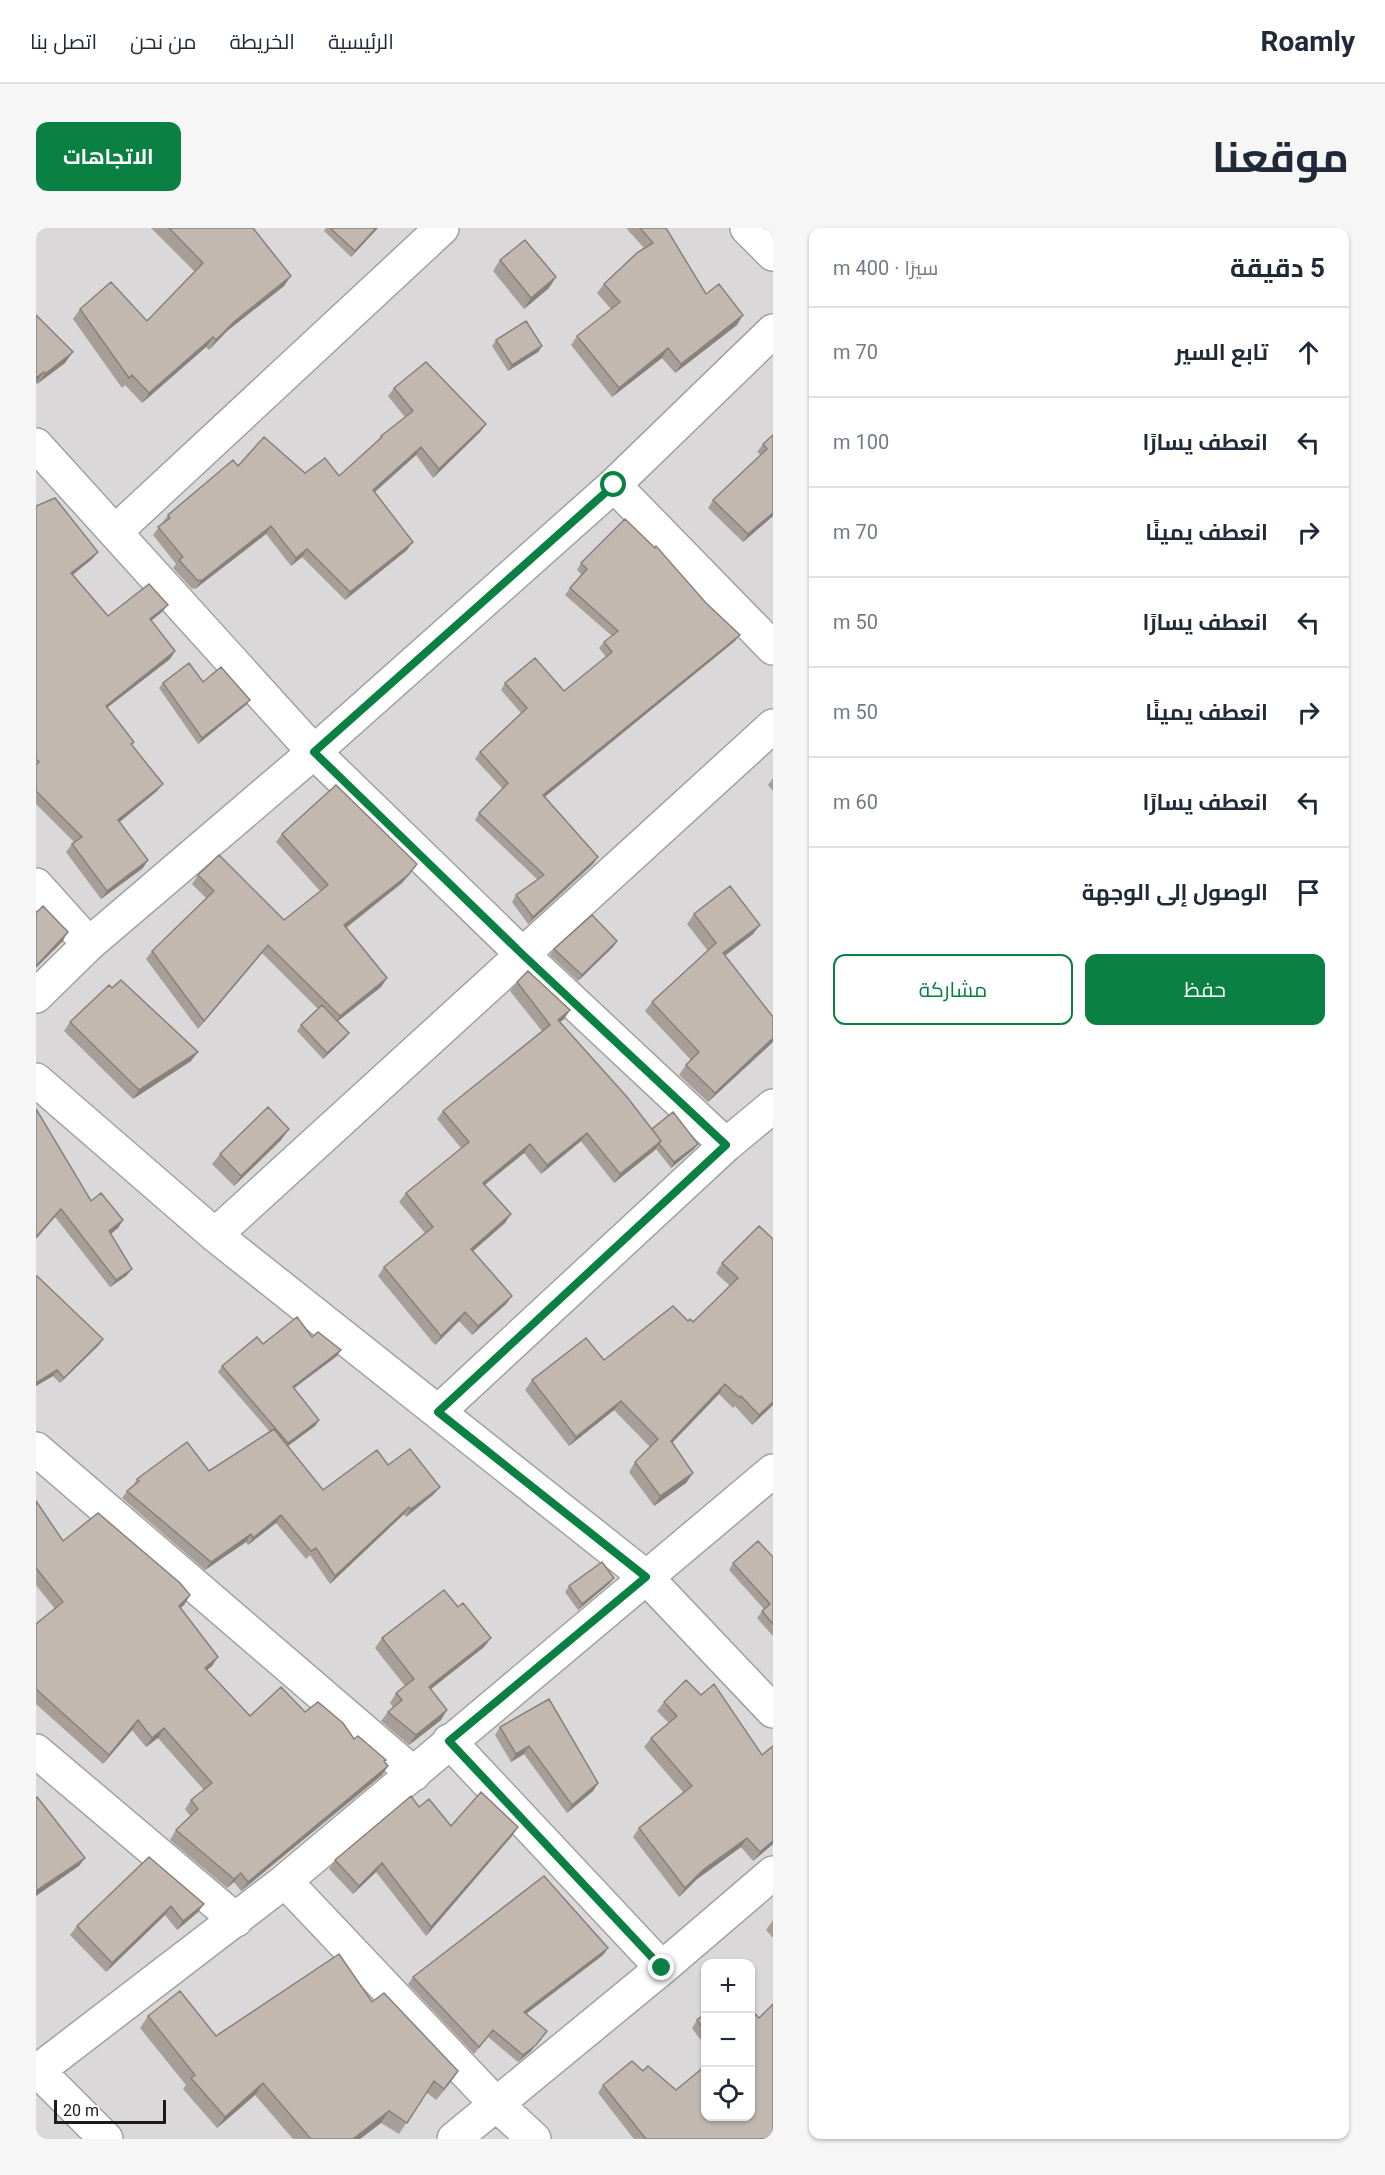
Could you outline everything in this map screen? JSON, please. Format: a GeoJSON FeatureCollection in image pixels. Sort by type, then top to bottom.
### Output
{"type":"FeatureCollection","features":[{"type":"Feature","properties":{"kind":"street"},"geometry":{"type":"LineString","coordinates":[[115,532],[442,228]]}},
{"type":"Feature","properties":{"kind":"street"},"geometry":{"type":"LineString","coordinates":[[747,228],[773,254]]}},
{"type":"Feature","properties":{"kind":"street"},"geometry":{"type":"LineString","coordinates":[[36,996],[89,944],[314,752],[614,485],[773,331]]}},
{"type":"Feature","properties":{"kind":"street"},"geometry":{"type":"LineString","coordinates":[[36,445],[314,752],[522,954],[726,1145]]}},
{"type":"Feature","properties":{"kind":"street"},"geometry":{"type":"LineString","coordinates":[[614,485],[773,648]]}},
{"type":"Feature","properties":{"kind":"street"},"geometry":{"type":"LineString","coordinates":[[215,1235],[773,726]]}},
{"type":"Feature","properties":{"kind":"street"},"geometry":{"type":"LineString","coordinates":[[36,885],[89,944]]}},
{"type":"Feature","properties":{"kind":"street"},"geometry":{"type":"LineString","coordinates":[[36,1080],[215,1235],[646,1577],[773,1711]]}},
{"type":"Feature","properties":{"kind":"street"},"geometry":{"type":"LineString","coordinates":[[438,1412],[726,1145],[773,1106]]}},
{"type":"Feature","properties":{"kind":"street"},"geometry":{"type":"LineString","coordinates":[[36,1449],[414,1774]]}},
{"type":"Feature","properties":{"kind":"street"},"geometry":{"type":"LineString","coordinates":[[106,2139],[37,2071],[285,1881],[773,1471]]}},
{"type":"Feature","properties":{"kind":"street"},"geometry":{"type":"LineString","coordinates":[[449,1741],[662,1968]]}},
{"type":"Feature","properties":{"kind":"street"},"geometry":{"type":"LineString","coordinates":[[36,1751],[236,1920]]}},
{"type":"Feature","properties":{"kind":"street"},"geometry":{"type":"LineString","coordinates":[[454,2139],[662,1968],[773,1873]]}},
{"type":"Feature","properties":{"kind":"street"},"geometry":{"type":"LineString","coordinates":[[285,1881],[496,2104],[534,2139]]}},
{"type":"Feature","properties":{"kind":"shaded area"},"geometry":{"type":"Polygon","coordinates":[[[36,228],[773,228],[773,2139],[36,2139],[36,228]]]}},
{"type":"Feature","properties":{"kind":"building"},"geometry":{"type":"Polygon","coordinates":[[[169,228],[253,228],[291,276],[235,321],[216,340],[213,337],[149,393],[132,375],[129,378],[80,309],[111,282],[147,321],[203,263],[169,228]]]}},
{"type":"Feature","properties":{"kind":"building"},"geometry":{"type":"Polygon","coordinates":[[[330,228],[376,228],[355,251],[330,228]]]}},
{"type":"Feature","properties":{"kind":"building"},"geometry":{"type":"Polygon","coordinates":[[[640,228],[666,228],[706,294],[719,284],[743,315],[681,364],[668,348],[619,388],[577,336],[620,302],[604,284],[638,252],[653,243],[640,228]]]}},
{"type":"Feature","properties":{"kind":"building"},"geometry":{"type":"Polygon","coordinates":[[[525,240],[556,277],[531,298],[500,260],[525,240]]]}},
{"type":"Feature","properties":{"kind":"building"},"geometry":{"type":"Polygon","coordinates":[[[36,315],[73,352],[45,374],[44,372],[36,378],[36,315]]]}},
{"type":"Feature","properties":{"kind":"building"},"geometry":{"type":"Polygon","coordinates":[[[526,321],[542,346],[512,365],[496,340],[526,321]]]}},
{"type":"Feature","properties":{"kind":"building"},"geometry":{"type":"Polygon","coordinates":[[[426,362],[486,424],[439,469],[421,447],[373,490],[413,542],[350,592],[307,549],[296,558],[271,526],[201,581],[198,581],[179,560],[183,557],[158,527],[170,518],[168,515],[233,460],[238,466],[264,437],[305,473],[325,458],[339,476],[381,436],[413,411],[394,388],[426,362]]]}},
{"type":"Feature","properties":{"kind":"building"},"geometry":{"type":"Polygon","coordinates":[[[773,435],[773,513],[748,534],[713,500],[767,449],[763,444],[773,435]]]}},
{"type":"Feature","properties":{"kind":"building"},"geometry":{"type":"Polygon","coordinates":[[[55,498],[98,552],[71,573],[108,616],[149,584],[168,605],[150,619],[175,651],[106,706],[134,742],[131,744],[163,784],[118,820],[148,860],[107,891],[72,844],[82,837],[36,791],[36,765],[39,762],[36,759],[36,506],[55,498]]]}},
{"type":"Feature","properties":{"kind":"building"},"geometry":{"type":"Polygon","coordinates":[[[625,519],[655,548],[656,546],[706,603],[740,635],[543,795],[598,857],[533,917],[516,895],[544,875],[479,813],[508,783],[480,752],[527,708],[505,683],[535,658],[564,691],[612,652],[604,642],[618,631],[570,588],[587,569],[581,563],[625,519]]]}},
{"type":"Feature","properties":{"kind":"building"},"geometry":{"type":"Polygon","coordinates":[[[189,663],[203,682],[221,667],[250,700],[202,738],[163,683],[189,663]]]}},
{"type":"Feature","properties":{"kind":"building"},"geometry":{"type":"Polygon","coordinates":[[[336,785],[417,864],[408,875],[344,925],[387,978],[340,1016],[268,945],[204,1021],[152,951],[214,891],[198,875],[219,855],[284,920],[328,885],[282,834],[336,785]]]}},
{"type":"Feature","properties":{"kind":"building"},"geometry":{"type":"Polygon","coordinates":[[[730,886],[760,925],[723,953],[773,1017],[773,1038],[715,1093],[686,1065],[699,1052],[652,1002],[716,943],[694,914],[730,886]]]}},
{"type":"Feature","properties":{"kind":"building"},"geometry":{"type":"Polygon","coordinates":[[[43,906],[68,932],[36,966],[36,913],[43,906]]]}},
{"type":"Feature","properties":{"kind":"building"},"geometry":{"type":"Polygon","coordinates":[[[592,915],[617,941],[582,975],[554,949],[592,915]]]}},
{"type":"Feature","properties":{"kind":"building"},"geometry":{"type":"Polygon","coordinates":[[[528,971],[570,1010],[558,1020],[627,1097],[661,1141],[620,1174],[587,1133],[547,1165],[530,1144],[483,1183],[511,1214],[471,1249],[512,1296],[478,1326],[465,1312],[441,1336],[384,1267],[433,1227],[406,1193],[469,1142],[443,1111],[550,1025],[517,982],[528,971]]]}},
{"type":"Feature","properties":{"kind":"building"},"geometry":{"type":"Polygon","coordinates":[[[121,980],[198,1052],[139,1090],[70,1022],[109,985],[112,988],[121,980]]]}},
{"type":"Feature","properties":{"kind":"building"},"geometry":{"type":"Polygon","coordinates":[[[322,1005],[349,1033],[327,1053],[301,1025],[322,1005]]]}},
{"type":"Feature","properties":{"kind":"building"},"geometry":{"type":"Polygon","coordinates":[[[268,1107],[289,1129],[241,1176],[220,1154],[268,1107]]]}},
{"type":"Feature","properties":{"kind":"building"},"geometry":{"type":"Polygon","coordinates":[[[36,1109],[91,1201],[101,1193],[123,1220],[109,1231],[132,1269],[116,1280],[61,1209],[36,1237],[36,1109]]]}},
{"type":"Feature","properties":{"kind":"building"},"geometry":{"type":"Polygon","coordinates":[[[673,1112],[698,1144],[674,1162],[659,1144],[661,1141],[652,1129],[673,1112]]]}},
{"type":"Feature","properties":{"kind":"building"},"geometry":{"type":"Polygon","coordinates":[[[759,1226],[773,1239],[773,1402],[759,1415],[741,1396],[740,1398],[725,1384],[671,1441],[693,1473],[660,1496],[635,1462],[658,1439],[621,1401],[576,1437],[532,1380],[586,1338],[604,1360],[673,1306],[688,1321],[690,1319],[693,1322],[738,1278],[722,1263],[759,1226]]]}},
{"type":"Feature","properties":{"kind":"building"},"geometry":{"type":"Polygon","coordinates":[[[36,1277],[103,1339],[64,1378],[57,1370],[36,1383],[36,1277]]]}},
{"type":"Feature","properties":{"kind":"building"},"geometry":{"type":"Polygon","coordinates":[[[297,1317],[312,1337],[318,1332],[341,1350],[293,1387],[319,1420],[288,1443],[222,1366],[257,1337],[263,1344],[297,1317]]]}},
{"type":"Feature","properties":{"kind":"building"},"geometry":{"type":"Polygon","coordinates":[[[274,1429],[323,1490],[377,1450],[388,1465],[410,1449],[440,1487],[411,1509],[409,1507],[335,1576],[316,1548],[311,1551],[281,1515],[253,1538],[251,1534],[211,1562],[127,1491],[139,1481],[137,1479],[187,1442],[209,1471],[274,1429]]]}},
{"type":"Feature","properties":{"kind":"building"},"geometry":{"type":"Polygon","coordinates":[[[36,1501],[63,1541],[98,1513],[180,1583],[190,1595],[179,1606],[218,1657],[205,1668],[250,1716],[281,1687],[305,1712],[318,1702],[343,1723],[354,1739],[358,1736],[386,1760],[384,1761],[388,1766],[248,1882],[241,1873],[234,1879],[176,1830],[198,1809],[191,1800],[212,1783],[164,1728],[152,1738],[138,1720],[109,1755],[36,1689],[36,1624],[63,1602],[36,1568],[36,1501]]]}},
{"type":"Feature","properties":{"kind":"building"},"geometry":{"type":"Polygon","coordinates":[[[758,1541],[773,1557],[773,1624],[762,1611],[770,1604],[733,1563],[758,1541]]]}},
{"type":"Feature","properties":{"kind":"building"},"geometry":{"type":"Polygon","coordinates":[[[602,1562],[614,1578],[582,1604],[569,1586],[602,1562]]]}},
{"type":"Feature","properties":{"kind":"building"},"geometry":{"type":"Polygon","coordinates":[[[444,1590],[458,1607],[463,1603],[491,1638],[429,1687],[447,1710],[416,1735],[388,1712],[402,1700],[396,1693],[414,1679],[382,1638],[444,1590]]]}},
{"type":"Feature","properties":{"kind":"building"},"geometry":{"type":"Polygon","coordinates":[[[686,1680],[701,1695],[714,1684],[762,1755],[773,1746],[773,1841],[760,1852],[747,1838],[703,1870],[685,1888],[639,1828],[692,1786],[651,1738],[677,1716],[664,1702],[686,1680]]]}},
{"type":"Feature","properties":{"kind":"building"},"geometry":{"type":"Polygon","coordinates":[[[549,1699],[598,1783],[572,1805],[529,1746],[516,1754],[500,1727],[549,1699]]]}},
{"type":"Feature","properties":{"kind":"building"},"geometry":{"type":"Polygon","coordinates":[[[481,1792],[518,1827],[431,1927],[382,1863],[359,1886],[335,1860],[411,1796],[419,1807],[429,1799],[451,1826],[481,1792]]]}},
{"type":"Feature","properties":{"kind":"building"},"geometry":{"type":"Polygon","coordinates":[[[36,1798],[85,1858],[36,1891],[36,1798]]]}},
{"type":"Feature","properties":{"kind":"building"},"geometry":{"type":"Polygon","coordinates":[[[149,1857],[204,1904],[183,1921],[171,1906],[112,1963],[77,1926],[149,1857]]]}},
{"type":"Feature","properties":{"kind":"building"},"geometry":{"type":"Polygon","coordinates":[[[544,1876],[608,1948],[524,2012],[547,2031],[536,2045],[523,2055],[493,2030],[479,2047],[413,1977],[544,1876]]]}},
{"type":"Feature","properties":{"kind":"building"},"geometry":{"type":"Polygon","coordinates":[[[339,1954],[372,2002],[384,1993],[458,2071],[444,2089],[434,2081],[407,2123],[389,2111],[353,2139],[311,2139],[263,2083],[225,2117],[191,2078],[195,2075],[148,2016],[180,1991],[216,2036],[339,1954]]]}},
{"type":"Feature","properties":{"kind":"building"},"geometry":{"type":"Polygon","coordinates":[[[773,2004],[773,2139],[646,2139],[603,2085],[632,2061],[643,2071],[648,2066],[676,2090],[701,2069],[701,2121],[755,2121],[755,2014],[759,2018],[773,2004]]]}},
{"type":"Feature","properties":{"kind":"route"},"geometry":{"type":"LineString","coordinates":[[614,485],[314,752],[522,954],[726,1145],[438,1412],[646,1577],[449,1741],[662,1968]]}}]}
